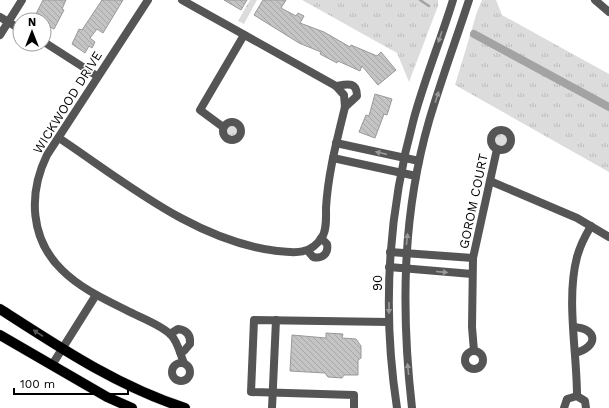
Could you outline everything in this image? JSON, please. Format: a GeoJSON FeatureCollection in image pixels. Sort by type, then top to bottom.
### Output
{"type":"FeatureCollection","features":[{"type":"Feature","properties":{"kind":"main road"},"geometry":{"type":"LineString","coordinates":[[0,309],[62,349],[128,386],[158,400],[185,408]]}},
{"type":"Feature","properties":{"kind":"main road"},"geometry":{"type":"LineString","coordinates":[[0,335],[106,397],[132,408]]}},
{"type":"Feature","properties":{"kind":"street"},"geometry":{"type":"LineString","coordinates":[[0,35],[22,0]]}},
{"type":"Feature","properties":{"kind":"street","name":"WICKWOOD DRIVE"},"geometry":{"type":"LineString","coordinates":[[147,0],[47,155],[37,180],[35,193],[36,223],[40,237],[53,260],[72,278],[96,295],[170,334]]}},
{"type":"Feature","properties":{"kind":"street"},"geometry":{"type":"LineString","coordinates":[[59,138],[162,208],[183,220],[247,246],[286,252],[312,249],[323,236],[327,189],[345,107],[344,95],[336,86],[182,0]]}},
{"type":"Feature","properties":{"kind":"street","name":"90"},"geometry":{"type":"LineString","coordinates":[[397,408],[393,381],[389,322],[390,252],[401,173],[414,117],[453,0]]}},
{"type":"Feature","properties":{"kind":"street"},"geometry":{"type":"LineString","coordinates":[[412,408],[405,340],[405,269],[416,176],[429,121],[469,0]]}},
{"type":"Feature","properties":{"kind":"street"},"geometry":{"type":"LineString","coordinates":[[595,0],[609,12]]}},
{"type":"Feature","properties":{"kind":"street"},"geometry":{"type":"LineString","coordinates":[[0,17],[12,24]]}},
{"type":"Feature","properties":{"kind":"street"},"geometry":{"type":"LineString","coordinates":[[223,126],[200,110],[244,35]]}},
{"type":"Feature","properties":{"kind":"street"},"geometry":{"type":"LineString","coordinates":[[52,47],[97,76]]}},
{"type":"Feature","properties":{"kind":"street"},"geometry":{"type":"LineString","coordinates":[[336,86],[348,83],[354,86],[357,90],[357,96],[345,107]]}},
{"type":"Feature","properties":{"kind":"street"},"geometry":{"type":"LineString","coordinates":[[414,117],[429,121]]}},
{"type":"Feature","properties":{"kind":"street"},"geometry":{"type":"LineString","coordinates":[[336,143],[419,161]]}},
{"type":"Feature","properties":{"kind":"street","name":"GOROM COURT"},"geometry":{"type":"LineString","coordinates":[[474,351],[473,258],[497,149]]}},
{"type":"Feature","properties":{"kind":"street"},"geometry":{"type":"LineString","coordinates":[[333,158],[416,176]]}},
{"type":"Feature","properties":{"kind":"street"},"geometry":{"type":"LineString","coordinates":[[490,181],[534,198],[591,226],[609,237]]}},
{"type":"Feature","properties":{"kind":"street"},"geometry":{"type":"LineString","coordinates":[[577,396],[573,327],[573,284],[577,258],[591,226]]}},
{"type":"Feature","properties":{"kind":"street"},"geometry":{"type":"LineString","coordinates":[[312,249],[313,257],[321,257],[327,252],[327,244],[321,238]]}},
{"type":"Feature","properties":{"kind":"street","name":"GOROM COURT"},"geometry":{"type":"LineString","coordinates":[[390,252],[473,258]]}},
{"type":"Feature","properties":{"kind":"street"},"geometry":{"type":"LineString","coordinates":[[389,268],[472,274]]}},
{"type":"Feature","properties":{"kind":"street"},"geometry":{"type":"LineString","coordinates":[[52,365],[96,295]]}},
{"type":"Feature","properties":{"kind":"street"},"geometry":{"type":"LineString","coordinates":[[354,408],[354,395],[251,392],[254,320],[389,322]]}},
{"type":"Feature","properties":{"kind":"street"},"geometry":{"type":"LineString","coordinates":[[272,408],[274,393],[276,320]]}},
{"type":"Feature","properties":{"kind":"street"},"geometry":{"type":"LineString","coordinates":[[573,327],[586,329],[590,333],[592,339],[592,344],[589,348],[575,353]]}},
{"type":"Feature","properties":{"kind":"street"},"geometry":{"type":"LineString","coordinates":[[180,352],[184,351],[190,344],[190,335],[187,332],[178,329],[170,334],[176,342],[180,352],[184,362]]}},
{"type":"Feature","properties":{"kind":"street"},"geometry":{"type":"LineString","coordinates":[[564,408],[566,400],[577,396]]}},
{"type":"Feature","properties":{"kind":"street"},"geometry":{"type":"LineString","coordinates":[[577,396],[585,401],[586,408]]}},
{"type":"Feature","properties":{"kind":"green space"},"geometry":{"type":"Polygon","coordinates":[[[250,0],[257,0],[244,24],[238,21],[250,0]]]}},
{"type":"Feature","properties":{"kind":"green space"},"geometry":{"type":"Polygon","coordinates":[[[302,0],[438,0],[438,6],[409,82],[397,53],[302,0]]]}},
{"type":"Feature","properties":{"kind":"green space"},"geometry":{"type":"Polygon","coordinates":[[[482,0],[496,0],[502,15],[609,74],[609,172],[455,85],[482,0]]]}},
{"type":"Feature","properties":{"kind":"green space"},"geometry":{"type":"Polygon","coordinates":[[[233,122],[240,125],[243,132],[240,139],[233,142],[226,139],[223,132],[226,125],[233,122]]]}},
{"type":"Feature","properties":{"kind":"green space"},"geometry":{"type":"Polygon","coordinates":[[[501,133],[508,136],[511,143],[508,150],[501,153],[494,150],[491,143],[494,136],[501,133]]]}},
{"type":"Feature","properties":{"kind":"building"},"geometry":{"type":"Polygon","coordinates":[[[43,0],[66,0],[62,9],[64,10],[54,29],[52,28],[52,12],[37,12],[43,0]]]}},
{"type":"Feature","properties":{"kind":"building"},"geometry":{"type":"Polygon","coordinates":[[[102,0],[123,0],[103,33],[97,29],[90,38],[95,42],[92,48],[89,46],[85,53],[72,44],[79,29],[82,30],[102,0]]]}},
{"type":"Feature","properties":{"kind":"building"},"geometry":{"type":"Polygon","coordinates":[[[224,0],[247,0],[241,10],[224,0]]]}},
{"type":"Feature","properties":{"kind":"building"},"geometry":{"type":"Polygon","coordinates":[[[263,0],[286,0],[281,8],[296,16],[298,13],[304,16],[300,23],[324,32],[350,47],[351,45],[377,56],[381,52],[396,70],[378,85],[362,66],[360,71],[338,61],[337,63],[320,54],[321,52],[299,43],[254,15],[263,0]]]}},
{"type":"Feature","properties":{"kind":"building"},"geometry":{"type":"Polygon","coordinates":[[[375,94],[392,99],[387,115],[384,114],[375,138],[359,132],[366,115],[369,116],[375,94]]]}},
{"type":"Feature","properties":{"kind":"building"},"geometry":{"type":"Polygon","coordinates":[[[326,333],[343,334],[342,338],[356,339],[361,346],[361,358],[358,360],[358,375],[344,375],[342,378],[328,377],[325,373],[290,371],[292,335],[326,338],[326,333]]]}},
{"type":"Feature","properties":{"kind":"waterway"},"geometry":{"type":"LineString","coordinates":[[420,0],[429,6]]}},
{"type":"Feature","properties":{"kind":"waterway"},"geometry":{"type":"LineString","coordinates":[[474,34],[609,107]]}}]}
